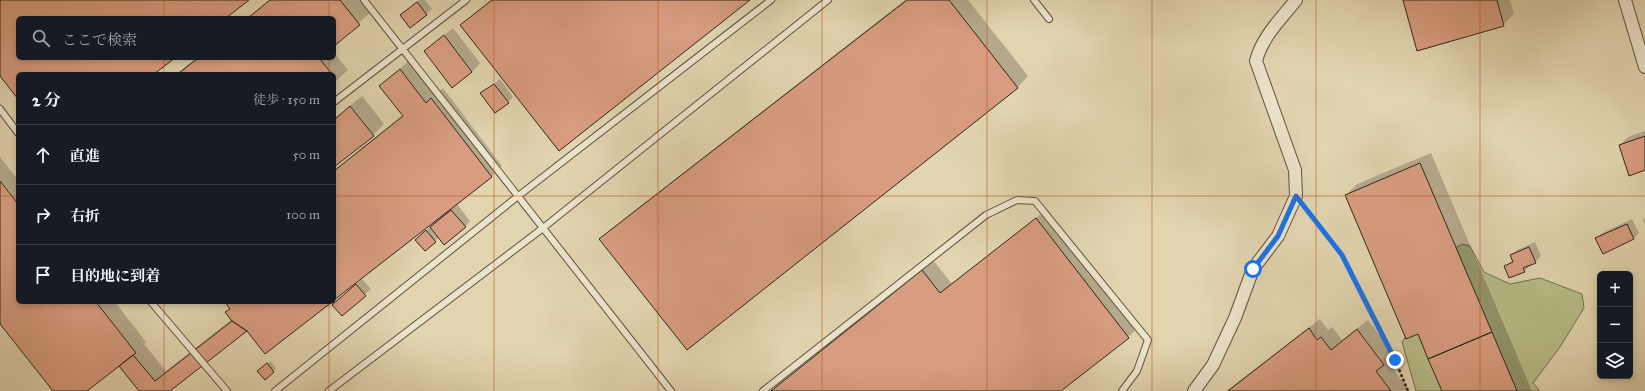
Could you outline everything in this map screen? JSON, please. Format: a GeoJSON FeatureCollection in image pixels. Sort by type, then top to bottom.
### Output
{"type":"FeatureCollection","features":[{"type":"Feature","properties":{"kind":"street"},"geometry":{"type":"LineString","coordinates":[[1194,391],[1213,365],[1234,318],[1253,269],[1278,236],[1296,196],[1295,170],[1256,62],[1259,49],[1267,36],[1296,0]]}},
{"type":"Feature","properties":{"kind":"street"},"geometry":{"type":"LineString","coordinates":[[1625,0],[1645,66]]}},
{"type":"Feature","properties":{"kind":"lane"},"geometry":{"type":"LineString","coordinates":[[364,0],[517,197],[671,391]]}},
{"type":"Feature","properties":{"kind":"lane"},"geometry":{"type":"LineString","coordinates":[[336,100],[466,0]]}},
{"type":"Feature","properties":{"kind":"lane"},"geometry":{"type":"LineString","coordinates":[[275,391],[517,197],[771,0]]}},
{"type":"Feature","properties":{"kind":"lane"},"geometry":{"type":"LineString","coordinates":[[329,391],[543,228],[828,0]]}},
{"type":"Feature","properties":{"kind":"lane"},"geometry":{"type":"LineString","coordinates":[[1034,0],[1049,19]]}},
{"type":"Feature","properties":{"kind":"lane"},"geometry":{"type":"LineString","coordinates":[[0,109],[16,130]]}},
{"type":"Feature","properties":{"kind":"lane"},"geometry":{"type":"LineString","coordinates":[[763,391],[986,215],[1017,200],[1035,201],[1148,340],[1137,371],[1122,391]]}},
{"type":"Feature","properties":{"kind":"lane"},"geometry":{"type":"LineString","coordinates":[[153,304],[227,391]]}},
{"type":"Feature","properties":{"kind":"path"},"geometry":{"type":"LineString","coordinates":[[1296,196],[1342,255],[1395,360],[1408,391]]}},
{"type":"Feature","properties":{"kind":"green space"},"geometry":{"type":"Polygon","coordinates":[[[1462,244],[1470,246],[1484,272],[1510,284],[1540,278],[1582,294],[1584,308],[1560,347],[1533,383],[1540,391],[1416,391],[1402,342],[1417,321],[1453,249],[1462,244]]]}},
{"type":"Feature","properties":{"kind":"building"},"geometry":{"type":"Polygon","coordinates":[[[0,0],[249,0],[229,16],[16,16],[16,60],[172,60],[157,72],[16,72],[16,96],[0,76],[0,0]]]}},
{"type":"Feature","properties":{"kind":"building"},"geometry":{"type":"Polygon","coordinates":[[[270,0],[340,0],[360,25],[336,44],[336,16],[250,16],[270,0]]]}},
{"type":"Feature","properties":{"kind":"building"},"geometry":{"type":"Polygon","coordinates":[[[492,0],[750,0],[559,151],[460,25],[492,0]]]}},
{"type":"Feature","properties":{"kind":"building"},"geometry":{"type":"Polygon","coordinates":[[[907,0],[949,0],[1018,88],[687,350],[599,239],[907,0]]]}},
{"type":"Feature","properties":{"kind":"building"},"geometry":{"type":"Polygon","coordinates":[[[1403,0],[1497,0],[1504,26],[1417,51],[1403,0]]]}},
{"type":"Feature","properties":{"kind":"building"},"geometry":{"type":"Polygon","coordinates":[[[417,2],[427,15],[410,28],[400,15],[417,2]]]}},
{"type":"Feature","properties":{"kind":"building"},"geometry":{"type":"Polygon","coordinates":[[[444,35],[472,72],[452,88],[424,51],[444,35]]]}},
{"type":"Feature","properties":{"kind":"building"},"geometry":{"type":"Polygon","coordinates":[[[196,60],[321,60],[330,72],[180,72],[196,60]]]}},
{"type":"Feature","properties":{"kind":"building"},"geometry":{"type":"Polygon","coordinates":[[[400,69],[426,103],[431,98],[492,177],[336,298],[336,169],[403,116],[379,86],[400,69]]]}},
{"type":"Feature","properties":{"kind":"building"},"geometry":{"type":"Polygon","coordinates":[[[494,84],[509,103],[495,113],[480,93],[494,84]]]}},
{"type":"Feature","properties":{"kind":"building"},"geometry":{"type":"Polygon","coordinates":[[[350,106],[374,136],[336,165],[336,118],[350,106]]]}},
{"type":"Feature","properties":{"kind":"building"},"geometry":{"type":"Polygon","coordinates":[[[1645,136],[1645,170],[1629,176],[1619,145],[1645,136]]]}},
{"type":"Feature","properties":{"kind":"building"},"geometry":{"type":"Polygon","coordinates":[[[1420,163],[1492,332],[1428,359],[1418,334],[1406,339],[1345,195],[1420,163]]]}},
{"type":"Feature","properties":{"kind":"building"},"geometry":{"type":"Polygon","coordinates":[[[0,181],[16,201],[16,304],[98,304],[136,353],[87,391],[53,391],[0,324],[0,181]]]}},
{"type":"Feature","properties":{"kind":"building"},"geometry":{"type":"Polygon","coordinates":[[[451,210],[466,227],[444,245],[430,227],[451,210]]]}},
{"type":"Feature","properties":{"kind":"building"},"geometry":{"type":"Polygon","coordinates":[[[1036,218],[1129,338],[1061,391],[771,391],[922,270],[940,293],[1036,218]]]}},
{"type":"Feature","properties":{"kind":"building"},"geometry":{"type":"Polygon","coordinates":[[[1627,224],[1634,239],[1603,254],[1595,238],[1627,224]]]}},
{"type":"Feature","properties":{"kind":"building"},"geometry":{"type":"Polygon","coordinates":[[[426,230],[436,242],[425,251],[415,240],[426,230]]]}},
{"type":"Feature","properties":{"kind":"building"},"geometry":{"type":"Polygon","coordinates":[[[1529,247],[1536,263],[1523,268],[1525,272],[1509,278],[1504,266],[1513,262],[1510,255],[1529,247]]]}},
{"type":"Feature","properties":{"kind":"building"},"geometry":{"type":"Polygon","coordinates":[[[356,284],[366,296],[342,316],[332,305],[336,304],[336,302],[356,284]]]}},
{"type":"Feature","properties":{"kind":"building"},"geometry":{"type":"Polygon","coordinates":[[[226,304],[329,304],[265,354],[247,331],[232,321],[225,312],[230,309],[226,304]]]}},
{"type":"Feature","properties":{"kind":"building"},"geometry":{"type":"Polygon","coordinates":[[[232,321],[247,331],[170,391],[139,391],[119,366],[133,355],[155,381],[232,321]]]}},
{"type":"Feature","properties":{"kind":"building"},"geometry":{"type":"Polygon","coordinates":[[[1309,328],[1317,340],[1321,337],[1331,350],[1357,329],[1384,365],[1376,371],[1391,391],[1228,391],[1309,328]]]}},
{"type":"Feature","properties":{"kind":"building"},"geometry":{"type":"Polygon","coordinates":[[[1492,332],[1517,391],[1442,391],[1428,359],[1492,332]]]}},
{"type":"Feature","properties":{"kind":"building"},"geometry":{"type":"Polygon","coordinates":[[[267,363],[274,372],[265,380],[257,371],[267,363]]]}},
{"type":"Feature","properties":{"kind":"route"},"geometry":{"type":"LineString","coordinates":[[1253,269],[1278,236],[1296,196],[1342,255],[1395,360]]}}]}
